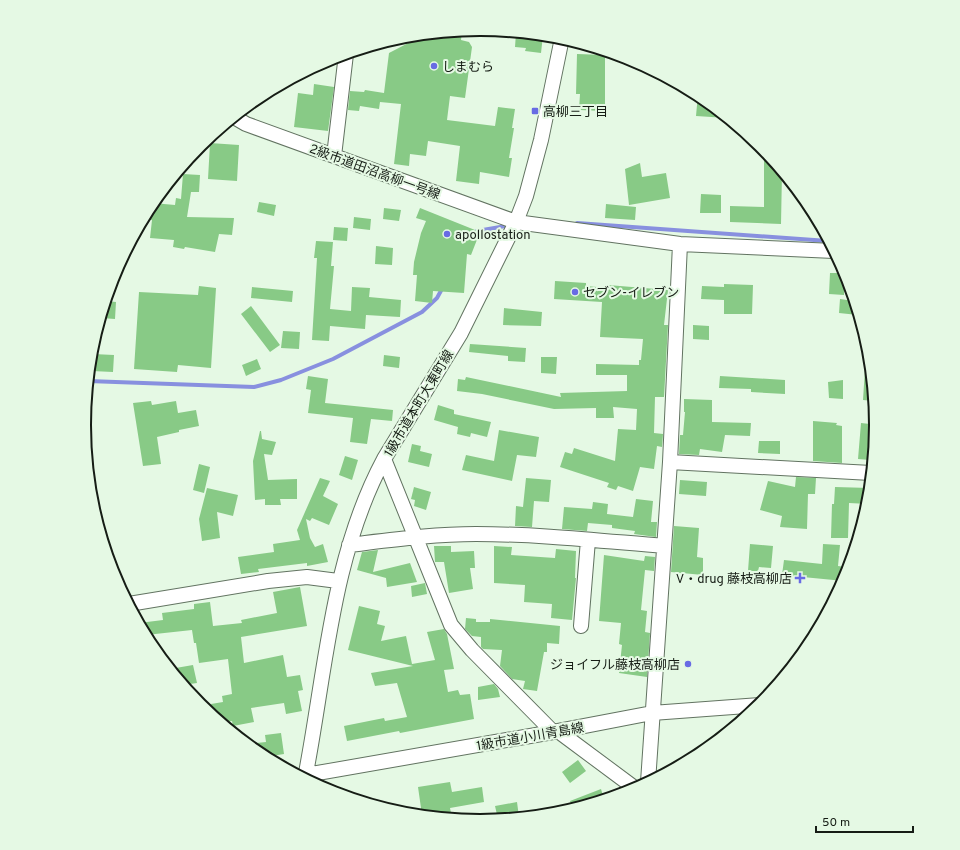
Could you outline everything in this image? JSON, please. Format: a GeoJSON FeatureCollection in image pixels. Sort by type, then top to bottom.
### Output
{"type":"FeatureCollection","features":[{"type":"Feature","properties":{"kind":"street","name":"1級市道本町大東町線"},"geometry":{"type":"LineString","coordinates":[[305,772],[338,581],[358,514],[372,481],[460,333],[516,222],[526,196],[541,140],[561,44]]}},
{"type":"Feature","properties":{"kind":"street"},"geometry":{"type":"LineString","coordinates":[[334,156],[345,61]]}},
{"type":"Feature","properties":{"kind":"street","name":"2級市道田沼高柳一号線"},"geometry":{"type":"LineString","coordinates":[[239,120],[246,124],[516,222],[680,244],[828,251]]}},
{"type":"Feature","properties":{"kind":"street"},"geometry":{"type":"LineString","coordinates":[[648,776],[670,462],[680,244]]}},
{"type":"Feature","properties":{"kind":"street"},"geometry":{"type":"LineString","coordinates":[[384,460],[451,625],[472,650],[556,732],[629,784]]}},
{"type":"Feature","properties":{"kind":"street"},"geometry":{"type":"LineString","coordinates":[[670,462],[866,474]]}},
{"type":"Feature","properties":{"kind":"street"},"geometry":{"type":"LineString","coordinates":[[349,545],[476,534],[664,546]]}},
{"type":"Feature","properties":{"kind":"street"},"geometry":{"type":"LineString","coordinates":[[581,626],[588,540]]}},
{"type":"Feature","properties":{"kind":"street"},"geometry":{"type":"LineString","coordinates":[[134,603],[299,577],[338,581]]}},
{"type":"Feature","properties":{"kind":"street","name":"1級市道小川青島線"},"geometry":{"type":"LineString","coordinates":[[310,775],[556,732],[652,713],[748,706]]}},
{"type":"Feature","properties":{"kind":"building"},"geometry":{"type":"Polygon","coordinates":[[[461,37],[461,40],[469,42],[472,47],[465,98],[450,96],[447,120],[495,126],[498,107],[515,109],[512,128],[514,128],[509,158],[512,158],[509,177],[480,172],[479,184],[456,181],[460,146],[428,141],[426,156],[410,154],[409,166],[394,164],[401,104],[380,102],[379,109],[360,106],[359,111],[348,110],[350,91],[364,92],[365,90],[384,93],[389,53],[410,42],[461,37]]]}},
{"type":"Feature","properties":{"kind":"building"},"geometry":{"type":"Polygon","coordinates":[[[516,38],[542,41],[541,53],[525,51],[526,48],[515,47],[516,38]]]}},
{"type":"Feature","properties":{"kind":"building"},"geometry":{"type":"Polygon","coordinates":[[[577,54],[598,55],[605,57],[605,111],[579,110],[580,94],[576,94],[577,54]]]}},
{"type":"Feature","properties":{"kind":"building"},"geometry":{"type":"Polygon","coordinates":[[[314,84],[334,87],[328,131],[294,127],[298,93],[313,95],[314,84]]]}},
{"type":"Feature","properties":{"kind":"building"},"geometry":{"type":"Polygon","coordinates":[[[697,103],[719,117],[696,116],[697,103]]]}},
{"type":"Feature","properties":{"kind":"building"},"geometry":{"type":"Polygon","coordinates":[[[213,143],[239,145],[237,181],[208,179],[210,146],[213,143]]]}},
{"type":"Feature","properties":{"kind":"building"},"geometry":{"type":"Polygon","coordinates":[[[764,160],[782,180],[781,224],[730,222],[730,206],[764,207],[764,160]]]}},
{"type":"Feature","properties":{"kind":"building"},"geometry":{"type":"Polygon","coordinates":[[[640,163],[642,177],[666,173],[670,198],[629,205],[625,169],[640,163]]]}},
{"type":"Feature","properties":{"kind":"building"},"geometry":{"type":"Polygon","coordinates":[[[183,175],[200,175],[199,192],[191,192],[187,217],[234,218],[232,235],[219,234],[215,252],[185,247],[184,249],[173,247],[174,240],[150,238],[152,220],[150,220],[161,204],[175,205],[176,198],[181,199],[183,175]]]}},
{"type":"Feature","properties":{"kind":"building"},"geometry":{"type":"Polygon","coordinates":[[[701,194],[721,195],[721,213],[700,213],[701,194]]]}},
{"type":"Feature","properties":{"kind":"building"},"geometry":{"type":"Polygon","coordinates":[[[259,202],[276,205],[274,216],[257,212],[259,202]]]}},
{"type":"Feature","properties":{"kind":"building"},"geometry":{"type":"Polygon","coordinates":[[[606,204],[636,207],[635,220],[605,218],[606,204]]]}},
{"type":"Feature","properties":{"kind":"building"},"geometry":{"type":"Polygon","coordinates":[[[384,208],[401,210],[399,221],[383,219],[384,208]]]}},
{"type":"Feature","properties":{"kind":"building"},"geometry":{"type":"Polygon","coordinates":[[[420,208],[480,232],[471,255],[467,254],[464,293],[433,291],[432,303],[415,301],[417,275],[413,275],[414,262],[421,233],[426,221],[416,218],[420,208]]]}},
{"type":"Feature","properties":{"kind":"building"},"geometry":{"type":"Polygon","coordinates":[[[354,217],[371,219],[370,230],[353,228],[354,217]]]}},
{"type":"Feature","properties":{"kind":"building"},"geometry":{"type":"Polygon","coordinates":[[[334,227],[348,228],[347,241],[333,240],[334,227]]]}},
{"type":"Feature","properties":{"kind":"building"},"geometry":{"type":"Polygon","coordinates":[[[316,241],[333,242],[331,266],[334,266],[330,309],[351,311],[352,287],[370,288],[369,297],[401,300],[400,317],[366,315],[365,329],[330,326],[329,341],[312,340],[317,258],[314,258],[316,241]]]}},
{"type":"Feature","properties":{"kind":"building"},"geometry":{"type":"Polygon","coordinates":[[[376,246],[393,248],[392,265],[375,264],[376,246]]]}},
{"type":"Feature","properties":{"kind":"building"},"geometry":{"type":"Polygon","coordinates":[[[830,273],[838,273],[844,289],[844,295],[829,294],[830,273]]]}},
{"type":"Feature","properties":{"kind":"building"},"geometry":{"type":"Polygon","coordinates":[[[555,281],[586,283],[586,286],[608,288],[608,285],[668,290],[664,325],[668,325],[664,397],[655,397],[654,433],[663,434],[662,447],[657,446],[654,469],[640,467],[633,491],[618,486],[616,490],[607,487],[609,483],[560,467],[565,452],[572,454],[574,448],[615,461],[618,429],[636,430],[637,409],[613,407],[614,418],[596,418],[596,408],[554,409],[482,394],[457,391],[458,379],[465,380],[466,377],[561,397],[560,393],[627,391],[627,375],[596,375],[596,364],[639,365],[639,360],[641,360],[643,339],[600,337],[602,302],[554,299],[555,281]]]}},
{"type":"Feature","properties":{"kind":"building"},"geometry":{"type":"Polygon","coordinates":[[[724,284],[753,285],[752,314],[724,314],[724,300],[701,299],[702,286],[724,287],[724,284]]]}},
{"type":"Feature","properties":{"kind":"building"},"geometry":{"type":"Polygon","coordinates":[[[199,286],[216,288],[211,368],[178,365],[177,372],[134,369],[139,292],[198,295],[199,286]]]}},
{"type":"Feature","properties":{"kind":"building"},"geometry":{"type":"Polygon","coordinates":[[[252,287],[293,291],[292,302],[251,298],[252,287]]]}},
{"type":"Feature","properties":{"kind":"building"},"geometry":{"type":"Polygon","coordinates":[[[840,299],[848,300],[853,314],[839,313],[840,299]]]}},
{"type":"Feature","properties":{"kind":"building"},"geometry":{"type":"Polygon","coordinates":[[[111,302],[116,302],[115,319],[106,318],[111,302]]]}},
{"type":"Feature","properties":{"kind":"building"},"geometry":{"type":"Polygon","coordinates":[[[251,306],[280,345],[270,352],[241,314],[251,306]]]}},
{"type":"Feature","properties":{"kind":"building"},"geometry":{"type":"Polygon","coordinates":[[[504,308],[542,312],[541,326],[503,325],[504,308]]]}},
{"type":"Feature","properties":{"kind":"building"},"geometry":{"type":"Polygon","coordinates":[[[693,325],[709,326],[709,340],[693,339],[693,325]]]}},
{"type":"Feature","properties":{"kind":"building"},"geometry":{"type":"Polygon","coordinates":[[[283,331],[300,332],[299,349],[281,348],[283,331]]]}},
{"type":"Feature","properties":{"kind":"building"},"geometry":{"type":"Polygon","coordinates":[[[470,344],[526,348],[525,362],[508,361],[508,356],[469,352],[470,344]]]}},
{"type":"Feature","properties":{"kind":"building"},"geometry":{"type":"Polygon","coordinates":[[[97,354],[114,355],[113,372],[94,371],[97,354]]]}},
{"type":"Feature","properties":{"kind":"building"},"geometry":{"type":"Polygon","coordinates":[[[384,355],[400,357],[399,368],[383,366],[384,355]]]}},
{"type":"Feature","properties":{"kind":"building"},"geometry":{"type":"Polygon","coordinates":[[[541,357],[557,357],[556,374],[541,373],[541,357]]]}},
{"type":"Feature","properties":{"kind":"building"},"geometry":{"type":"Polygon","coordinates":[[[257,359],[261,369],[246,376],[242,365],[257,359]]]}},
{"type":"Feature","properties":{"kind":"building"},"geometry":{"type":"Polygon","coordinates":[[[865,369],[865,369],[868,400],[863,400],[865,369]]]}},
{"type":"Feature","properties":{"kind":"building"},"geometry":{"type":"Polygon","coordinates":[[[308,376],[328,379],[325,403],[393,410],[392,421],[371,419],[367,444],[350,442],[353,418],[308,413],[311,390],[306,389],[308,376]]]}},
{"type":"Feature","properties":{"kind":"building"},"geometry":{"type":"Polygon","coordinates":[[[720,376],[785,380],[785,394],[751,392],[751,389],[719,388],[720,376]]]}},
{"type":"Feature","properties":{"kind":"building"},"geometry":{"type":"Polygon","coordinates":[[[843,380],[843,399],[829,398],[828,382],[843,380]]]}},
{"type":"Feature","properties":{"kind":"building"},"geometry":{"type":"Polygon","coordinates":[[[684,399],[712,400],[712,422],[751,423],[750,436],[725,435],[722,452],[700,449],[699,455],[679,454],[680,435],[683,435],[685,412],[684,399]]]}},
{"type":"Feature","properties":{"kind":"building"},"geometry":{"type":"Polygon","coordinates":[[[151,401],[152,405],[176,401],[178,413],[196,410],[199,426],[157,437],[161,464],[143,466],[133,403],[151,401]]]}},
{"type":"Feature","properties":{"kind":"building"},"geometry":{"type":"Polygon","coordinates":[[[438,405],[454,410],[454,414],[491,422],[487,437],[471,433],[470,437],[457,434],[458,427],[434,420],[438,405]]]}},
{"type":"Feature","properties":{"kind":"building"},"geometry":{"type":"Polygon","coordinates":[[[813,421],[837,423],[836,425],[842,426],[842,463],[813,461],[813,421]]]}},
{"type":"Feature","properties":{"kind":"building"},"geometry":{"type":"Polygon","coordinates":[[[861,423],[869,424],[867,460],[858,459],[861,423]]]}},
{"type":"Feature","properties":{"kind":"building"},"geometry":{"type":"Polygon","coordinates":[[[499,430],[539,437],[536,457],[517,455],[512,481],[462,470],[466,455],[494,461],[499,430]]]}},
{"type":"Feature","properties":{"kind":"building"},"geometry":{"type":"Polygon","coordinates":[[[260,431],[262,439],[276,442],[272,455],[264,454],[268,480],[297,479],[297,499],[280,499],[281,505],[265,505],[265,499],[255,500],[253,461],[260,431]]]}},
{"type":"Feature","properties":{"kind":"building"},"geometry":{"type":"Polygon","coordinates":[[[759,441],[780,441],[780,454],[758,453],[759,441]]]}},
{"type":"Feature","properties":{"kind":"building"},"geometry":{"type":"Polygon","coordinates":[[[412,444],[421,446],[420,451],[432,454],[429,467],[408,462],[412,444]]]}},
{"type":"Feature","properties":{"kind":"building"},"geometry":{"type":"Polygon","coordinates":[[[345,456],[358,460],[352,480],[339,475],[345,456]]]}},
{"type":"Feature","properties":{"kind":"building"},"geometry":{"type":"Polygon","coordinates":[[[199,464],[210,467],[204,493],[193,490],[199,464]]]}},
{"type":"Feature","properties":{"kind":"building"},"geometry":{"type":"Polygon","coordinates":[[[796,477],[816,478],[815,494],[808,494],[807,529],[780,527],[782,516],[760,510],[768,481],[795,487],[796,477]]]}},
{"type":"Feature","properties":{"kind":"building"},"geometry":{"type":"Polygon","coordinates":[[[320,478],[330,481],[323,496],[338,504],[329,525],[312,518],[310,521],[306,519],[310,538],[315,547],[323,544],[328,562],[307,566],[307,563],[258,569],[259,572],[241,574],[238,557],[274,552],[273,544],[300,540],[297,530],[320,478]]]}},
{"type":"Feature","properties":{"kind":"building"},"geometry":{"type":"Polygon","coordinates":[[[526,478],[551,480],[549,502],[534,501],[532,527],[515,526],[516,506],[523,507],[526,478]]]}},
{"type":"Feature","properties":{"kind":"building"},"geometry":{"type":"Polygon","coordinates":[[[680,480],[707,482],[706,496],[679,494],[680,480]]]}},
{"type":"Feature","properties":{"kind":"building"},"geometry":{"type":"Polygon","coordinates":[[[414,487],[431,492],[426,510],[414,506],[415,500],[411,499],[414,487]]]}},
{"type":"Feature","properties":{"kind":"building"},"geometry":{"type":"Polygon","coordinates":[[[835,487],[864,488],[861,504],[849,503],[848,538],[831,538],[832,504],[834,504],[835,487]]]}},
{"type":"Feature","properties":{"kind":"building"},"geometry":{"type":"Polygon","coordinates":[[[207,488],[238,495],[233,516],[217,512],[220,538],[202,541],[199,519],[207,488]]]}},
{"type":"Feature","properties":{"kind":"building"},"geometry":{"type":"Polygon","coordinates":[[[636,499],[653,501],[651,522],[657,522],[656,537],[634,534],[635,531],[612,528],[612,525],[588,523],[587,531],[562,529],[564,507],[592,509],[593,502],[608,504],[607,514],[633,517],[636,499]]]}},
{"type":"Feature","properties":{"kind":"building"},"geometry":{"type":"Polygon","coordinates":[[[674,526],[699,528],[697,557],[703,558],[703,575],[671,572],[674,526]]]}},
{"type":"Feature","properties":{"kind":"building"},"geometry":{"type":"Polygon","coordinates":[[[750,544],[773,546],[771,568],[759,567],[758,571],[748,571],[750,544]]]}},
{"type":"Feature","properties":{"kind":"building"},"geometry":{"type":"Polygon","coordinates":[[[823,544],[840,545],[838,566],[842,566],[836,580],[782,575],[784,560],[822,564],[823,544]]]}},
{"type":"Feature","properties":{"kind":"building"},"geometry":{"type":"Polygon","coordinates":[[[434,546],[451,546],[451,552],[474,551],[475,568],[470,568],[473,589],[449,593],[444,562],[435,562],[434,546]]]}},
{"type":"Feature","properties":{"kind":"building"},"geometry":{"type":"Polygon","coordinates":[[[494,546],[512,547],[511,555],[555,558],[556,549],[576,551],[576,578],[572,620],[551,618],[552,604],[524,602],[525,585],[494,583],[494,546]]]}},
{"type":"Feature","properties":{"kind":"building"},"geometry":{"type":"Polygon","coordinates":[[[378,550],[373,572],[410,563],[417,582],[387,587],[386,578],[357,570],[362,552],[378,550]]]}},
{"type":"Feature","properties":{"kind":"building"},"geometry":{"type":"Polygon","coordinates":[[[604,555],[644,561],[645,556],[655,557],[654,571],[645,570],[641,610],[647,611],[645,632],[650,633],[647,677],[619,673],[622,645],[619,644],[621,623],[599,621],[604,555]]]}},
{"type":"Feature","properties":{"kind":"building"},"geometry":{"type":"Polygon","coordinates":[[[425,583],[427,594],[412,597],[411,586],[425,583]]]}},
{"type":"Feature","properties":{"kind":"building"},"geometry":{"type":"Polygon","coordinates":[[[300,587],[307,626],[241,637],[244,663],[283,655],[287,677],[300,675],[303,690],[298,691],[302,711],[286,714],[284,703],[251,708],[254,722],[234,726],[232,721],[229,722],[211,704],[223,702],[222,696],[232,694],[228,659],[199,663],[196,643],[194,643],[192,630],[153,634],[145,622],[163,620],[162,613],[194,609],[194,604],[210,602],[213,626],[242,623],[241,620],[277,613],[273,592],[300,587]]]}},
{"type":"Feature","properties":{"kind":"building"},"geometry":{"type":"Polygon","coordinates":[[[359,606],[380,611],[377,624],[385,626],[381,641],[406,636],[412,664],[435,660],[427,632],[444,629],[447,634],[454,669],[444,670],[448,692],[458,690],[460,695],[470,694],[474,719],[347,741],[344,726],[384,718],[385,721],[407,717],[397,683],[375,686],[371,673],[413,666],[348,650],[359,606]]]}},
{"type":"Feature","properties":{"kind":"building"},"geometry":{"type":"Polygon","coordinates":[[[466,618],[476,619],[476,622],[490,622],[490,619],[560,626],[559,644],[547,643],[547,652],[544,652],[537,691],[523,689],[525,681],[512,679],[500,666],[502,650],[483,649],[481,647],[481,637],[472,636],[465,629],[466,618]]]}},
{"type":"Feature","properties":{"kind":"building"},"geometry":{"type":"Polygon","coordinates":[[[193,665],[197,683],[191,684],[176,668],[193,665]]]}},
{"type":"Feature","properties":{"kind":"building"},"geometry":{"type":"Polygon","coordinates":[[[494,684],[498,689],[500,697],[478,700],[478,687],[494,684]]]}},
{"type":"Feature","properties":{"kind":"building"},"geometry":{"type":"Polygon","coordinates":[[[281,733],[284,754],[275,755],[257,743],[266,742],[265,735],[281,733]]]}},
{"type":"Feature","properties":{"kind":"building"},"geometry":{"type":"Polygon","coordinates":[[[578,760],[586,771],[570,783],[562,772],[578,760]]]}},
{"type":"Feature","properties":{"kind":"building"},"geometry":{"type":"Polygon","coordinates":[[[450,782],[452,792],[482,787],[484,802],[450,808],[451,813],[421,810],[418,787],[450,782]]]}},
{"type":"Feature","properties":{"kind":"building"},"geometry":{"type":"Polygon","coordinates":[[[601,789],[602,794],[571,803],[570,801],[601,789]]]}},
{"type":"Feature","properties":{"kind":"building"},"geometry":{"type":"Polygon","coordinates":[[[517,802],[518,812],[497,813],[495,806],[517,802]]]}},
{"type":"Feature","properties":{"kind":"waterway"},"geometry":{"type":"LineString","coordinates":[[577,223],[822,241]]}},
{"type":"Feature","properties":{"kind":"waterway"},"geometry":{"type":"LineString","coordinates":[[474,234],[477,231],[511,225]]}},
{"type":"Feature","properties":{"kind":"waterway"},"geometry":{"type":"LineString","coordinates":[[93,381],[254,387],[281,380],[333,359],[422,312],[437,298],[443,287]]}},
{"type":"Feature","properties":{"kind":"place","name":"しまむら"},"geometry":{"type":"Point","coordinates":[434,66]}},
{"type":"Feature","properties":{"kind":"place","name":"高柳三丁目"},"geometry":{"type":"Point","coordinates":[535,111]}},
{"type":"Feature","properties":{"kind":"place","name":"apollostation"},"geometry":{"type":"Point","coordinates":[447,234]}},
{"type":"Feature","properties":{"kind":"place","name":"セブン-イレブン"},"geometry":{"type":"Point","coordinates":[575,292]}},
{"type":"Feature","properties":{"kind":"place","name":"V・drug 藤枝高柳店"},"geometry":{"type":"Point","coordinates":[800,578]}},
{"type":"Feature","properties":{"kind":"place","name":"ジョイフル藤枝高柳店"},"geometry":{"type":"Point","coordinates":[688,664]}}]}
